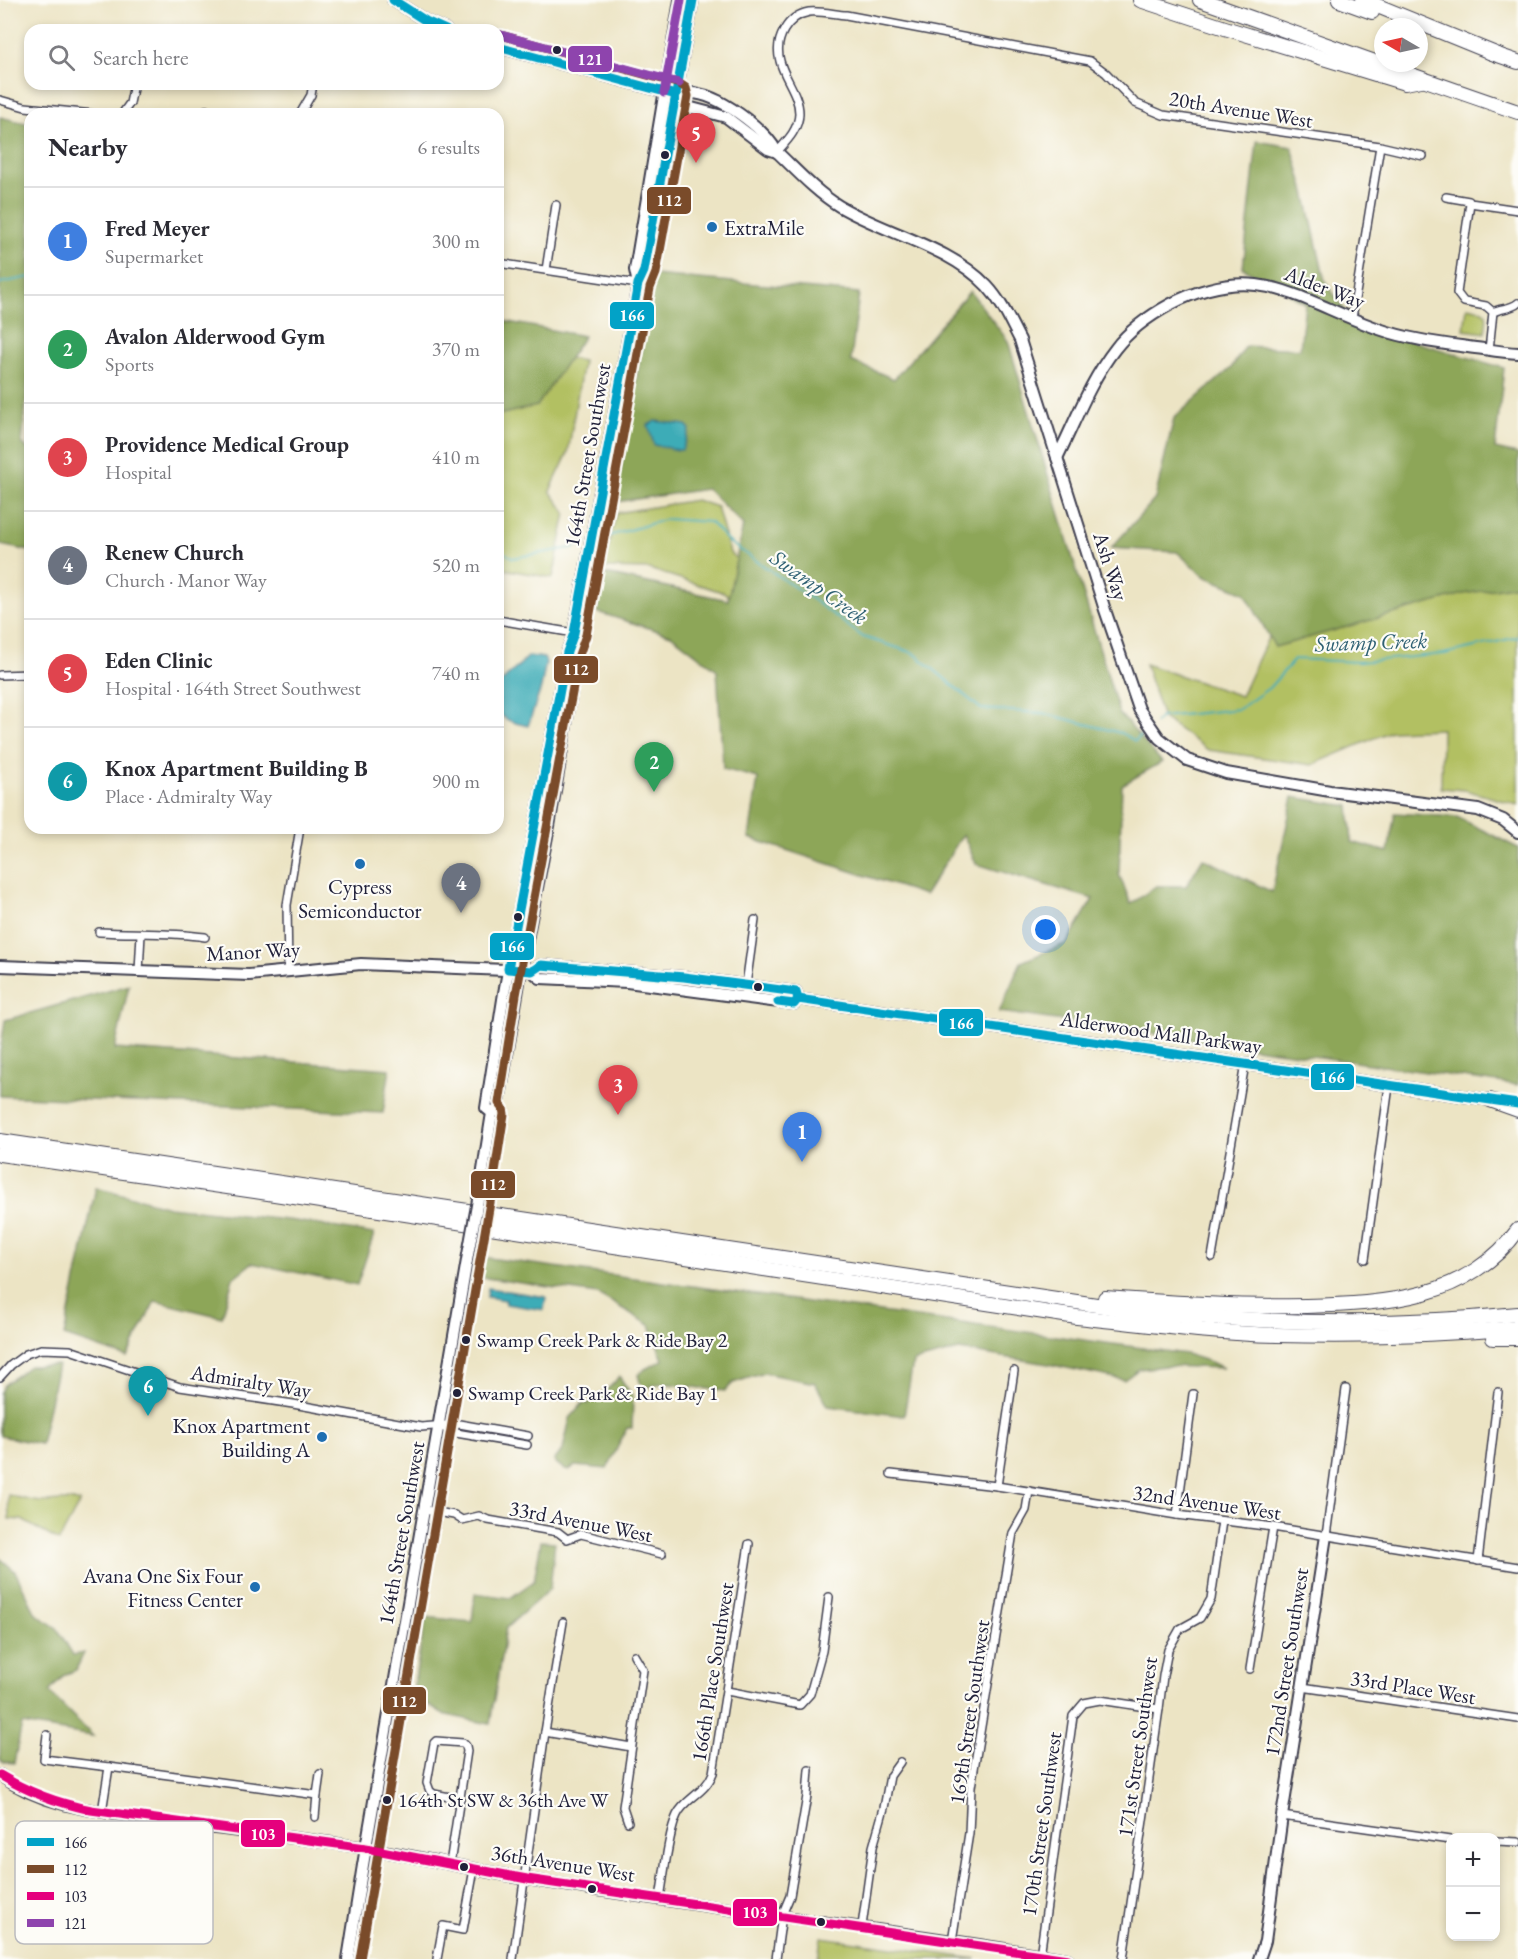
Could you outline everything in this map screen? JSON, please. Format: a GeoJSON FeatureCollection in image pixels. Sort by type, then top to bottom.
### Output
{"type":"FeatureCollection","features":[{"type":"Feature","properties":{"kind":"highway"},"geometry":{"type":"LineString","coordinates":[[1134,0],[1405,83],[1421,80]]}},
{"type":"Feature","properties":{"kind":"highway"},"geometry":{"type":"LineString","coordinates":[[1140,0],[1169,10]]}},
{"type":"Feature","properties":{"kind":"highway"},"geometry":{"type":"LineString","coordinates":[[1200,0],[1378,62],[1421,80],[1518,112]]}},
{"type":"Feature","properties":{"kind":"highway"},"geometry":{"type":"LineString","coordinates":[[1339,0],[1392,18]]}},
{"type":"Feature","properties":{"kind":"highway"},"geometry":{"type":"LineString","coordinates":[[1363,0],[1498,55]]}},
{"type":"Feature","properties":{"kind":"highway"},"geometry":{"type":"LineString","coordinates":[[1428,30],[1518,62]]}},
{"type":"Feature","properties":{"kind":"highway"},"geometry":{"type":"LineString","coordinates":[[1490,1100],[1518,1110]]}},
{"type":"Feature","properties":{"kind":"highway"},"geometry":{"type":"LineString","coordinates":[[0,1141],[1130,1310],[1194,1317],[1334,1323],[1418,1322],[1518,1314]]}},
{"type":"Feature","properties":{"kind":"highway"},"geometry":{"type":"LineString","coordinates":[[0,1154],[1077,1317],[1275,1335],[1466,1332],[1518,1328]]}},
{"type":"Feature","properties":{"kind":"highway"},"geometry":{"type":"LineString","coordinates":[[1022,1293],[1185,1305],[1248,1307],[1332,1305],[1385,1300],[1424,1293],[1450,1284],[1495,1256],[1518,1230]]}},
{"type":"Feature","properties":{"kind":"highway"},"geometry":{"type":"LineString","coordinates":[[1355,1335],[1366,1342],[1518,1338]]}},
{"type":"Feature","properties":{"kind":"main road"},"geometry":{"type":"LineString","coordinates":[[393,0],[433,24]]}},
{"type":"Feature","properties":{"kind":"main road","name":"164th Street Southwest"},"geometry":{"type":"LineString","coordinates":[[638,284],[635,270],[680,0]]}},
{"type":"Feature","properties":{"kind":"main road","name":"164th Street Southwest"},"geometry":{"type":"LineString","coordinates":[[492,1113],[486,1108],[508,969],[565,662],[574,633],[638,284],[644,271],[693,0]]}},
{"type":"Feature","properties":{"kind":"main road","name":"Ash Way"},"geometry":{"type":"LineString","coordinates":[[504,49],[676,95],[688,107],[726,117],[768,149],[777,152],[838,206],[949,257],[988,287],[1004,308],[1020,340],[1139,710],[1150,727],[1187,760],[1226,773],[1330,791],[1478,810],[1503,820],[1518,832]]}},
{"type":"Feature","properties":{"kind":"main road","name":"Alder Way"},"geometry":{"type":"LineString","coordinates":[[1057,458],[1113,350],[1137,325],[1159,311],[1185,297],[1213,287],[1240,283],[1271,286],[1294,293],[1380,330],[1432,342],[1518,353]]}},
{"type":"Feature","properties":{"kind":"main road","name":"164th Street Southwest"},"geometry":{"type":"LineString","coordinates":[[492,1113],[498,1110],[527,971],[578,655],[574,633]]}},
{"type":"Feature","properties":{"kind":"main road","name":"Manor Way"},"geometry":{"type":"LineString","coordinates":[[0,966],[249,975],[368,964],[508,969]]}},
{"type":"Feature","properties":{"kind":"main road","name":"Alderwood Mall Parkway"},"geometry":{"type":"LineString","coordinates":[[527,971],[541,965],[639,972],[796,992],[798,999]]}},
{"type":"Feature","properties":{"kind":"main road","name":"Alderwood Mall Parkway"},"geometry":{"type":"LineString","coordinates":[[508,969],[527,971],[540,978],[627,982],[794,1004],[798,999]]}},
{"type":"Feature","properties":{"kind":"main road","name":"Alderwood Mall Parkway"},"geometry":{"type":"LineString","coordinates":[[798,999],[1518,1104]]}},
{"type":"Feature","properties":{"kind":"main road","name":"164th Street Southwest"},"geometry":{"type":"LineString","coordinates":[[348,1959],[492,1113]]}},
{"type":"Feature","properties":{"kind":"main road","name":"172nd Street Southwest"},"geometry":{"type":"LineString","coordinates":[[1266,1959],[1265,1941],[1282,1815],[1326,1536]]}},
{"type":"Feature","properties":{"kind":"main road","name":"36th Avenue West"},"geometry":{"type":"LineString","coordinates":[[0,1775],[15,1786],[52,1802],[165,1821]]}},
{"type":"Feature","properties":{"kind":"main road","name":"36th Avenue West"},"geometry":{"type":"LineString","coordinates":[[213,1828],[366,1848],[525,1879],[862,1926],[1040,1957],[1068,1959]]}},
{"type":"Feature","properties":{"kind":"main road","name":"172nd Street Southwest"},"geometry":{"type":"LineString","coordinates":[[1258,1959],[1265,1941]]}},
{"type":"Feature","properties":{"kind":"street","name":"20th Avenue West"},"geometry":{"type":"LineString","coordinates":[[777,152],[797,125],[799,111],[793,89],[780,63],[779,40],[783,30],[792,21],[801,14],[811,12],[846,15],[1090,61],[1106,73],[1135,103],[1163,115],[1380,146],[1423,156]]}},
{"type":"Feature","properties":{"kind":"street"},"geometry":{"type":"LineString","coordinates":[[126,108],[133,90]]}},
{"type":"Feature","properties":{"kind":"street"},"geometry":{"type":"LineString","coordinates":[[303,108],[312,90]]}},
{"type":"Feature","properties":{"kind":"street"},"geometry":{"type":"LineString","coordinates":[[0,100],[35,108]]}},
{"type":"Feature","properties":{"kind":"street"},"geometry":{"type":"LineString","coordinates":[[1352,318],[1380,146]]}},
{"type":"Feature","properties":{"kind":"street"},"geometry":{"type":"LineString","coordinates":[[1446,197],[1518,210]]}},
{"type":"Feature","properties":{"kind":"street"},"geometry":{"type":"LineString","coordinates":[[1470,203],[1456,293],[1464,302],[1486,306],[1493,312]]}},
{"type":"Feature","properties":{"kind":"street"},"geometry":{"type":"LineString","coordinates":[[546,270],[556,205]]}},
{"type":"Feature","properties":{"kind":"street"},"geometry":{"type":"LineString","coordinates":[[504,264],[638,284]]}},
{"type":"Feature","properties":{"kind":"street"},"geometry":{"type":"LineString","coordinates":[[1493,312],[1518,304]]}},
{"type":"Feature","properties":{"kind":"street"},"geometry":{"type":"LineString","coordinates":[[1489,350],[1493,312]]}},
{"type":"Feature","properties":{"kind":"street"},"geometry":{"type":"LineString","coordinates":[[504,621],[574,633]]}},
{"type":"Feature","properties":{"kind":"street"},"geometry":{"type":"LineString","coordinates":[[0,675],[24,674]]}},
{"type":"Feature","properties":{"kind":"street"},"geometry":{"type":"LineString","coordinates":[[288,970],[287,905],[299,834]]}},
{"type":"Feature","properties":{"kind":"street"},"geometry":{"type":"LineString","coordinates":[[746,985],[755,920]]}},
{"type":"Feature","properties":{"kind":"street"},"geometry":{"type":"LineString","coordinates":[[99,932],[177,933],[205,937]]}},
{"type":"Feature","properties":{"kind":"street"},"geometry":{"type":"LineString","coordinates":[[139,971],[141,934]]}},
{"type":"Feature","properties":{"kind":"street"},"geometry":{"type":"LineString","coordinates":[[1212,1257],[1245,1064]]}},
{"type":"Feature","properties":{"kind":"street"},"geometry":{"type":"LineString","coordinates":[[1365,1259],[1389,1086]]}},
{"type":"Feature","properties":{"kind":"street","name":"Admiralty Way"},"geometry":{"type":"LineString","coordinates":[[0,1377],[10,1365],[26,1354],[41,1349],[70,1350],[180,1387],[421,1427],[439,1426]]}},
{"type":"Feature","properties":{"kind":"street"},"geometry":{"type":"LineString","coordinates":[[997,1486],[1014,1371]]}},
{"type":"Feature","properties":{"kind":"street","name":"172nd Street Southwest"},"geometry":{"type":"LineString","coordinates":[[1326,1536],[1346,1389]]}},
{"type":"Feature","properties":{"kind":"street"},"geometry":{"type":"LineString","coordinates":[[1478,1561],[1498,1392]]}},
{"type":"Feature","properties":{"kind":"street"},"geometry":{"type":"LineString","coordinates":[[1177,1515],[1193,1394]]}},
{"type":"Feature","properties":{"kind":"street"},"geometry":{"type":"LineString","coordinates":[[439,1426],[459,1424],[528,1436]]}},
{"type":"Feature","properties":{"kind":"street"},"geometry":{"type":"LineString","coordinates":[[439,1426],[456,1433],[526,1445]]}},
{"type":"Feature","properties":{"kind":"street","name":"32nd Avenue West"},"geometry":{"type":"LineString","coordinates":[[891,1474],[997,1486],[1177,1515],[1273,1527],[1518,1567]]}},
{"type":"Feature","properties":{"kind":"street","name":"169th Street Southwest"},"geometry":{"type":"LineString","coordinates":[[952,1941],[969,1833],[971,1787],[1011,1544],[1013,1533],[1026,1510],[1029,1491]]}},
{"type":"Feature","properties":{"kind":"street","name":"33rd Avenue West"},"geometry":{"type":"LineString","coordinates":[[425,1510],[454,1515],[462,1520],[479,1516],[488,1520],[558,1532],[567,1539],[581,1533],[662,1554]]}},
{"type":"Feature","properties":{"kind":"street","name":"171st Street Southwest"},"geometry":{"type":"LineString","coordinates":[[1123,1959],[1160,1709],[1162,1676],[1168,1650],[1180,1629],[1200,1618],[1211,1599],[1222,1521]]}},
{"type":"Feature","properties":{"kind":"street"},"geometry":{"type":"LineString","coordinates":[[1250,1669],[1273,1527]]}},
{"type":"Feature","properties":{"kind":"street","name":"166th Place Southwest"},"geometry":{"type":"LineString","coordinates":[[660,1898],[677,1813],[702,1791],[710,1782],[713,1773],[749,1544]]}},
{"type":"Feature","properties":{"kind":"street"},"geometry":{"type":"LineString","coordinates":[[727,1691],[800,1705],[810,1694],[822,1651],[829,1597]]}},
{"type":"Feature","properties":{"kind":"street"},"geometry":{"type":"LineString","coordinates":[[513,1959],[563,1622]]}},
{"type":"Feature","properties":{"kind":"street"},"geometry":{"type":"LineString","coordinates":[[628,1822],[622,1807],[643,1670],[634,1655]]}},
{"type":"Feature","properties":{"kind":"street","name":"33rd Place West"},"geometry":{"type":"LineString","coordinates":[[1302,1686],[1518,1719]]}},
{"type":"Feature","properties":{"kind":"street","name":"170th Street Southwest"},"geometry":{"type":"LineString","coordinates":[[1040,1957],[1073,1716],[1084,1703],[1100,1700],[1160,1709]]}},
{"type":"Feature","properties":{"kind":"street"},"geometry":{"type":"LineString","coordinates":[[545,1732],[631,1747]]}},
{"type":"Feature","properties":{"kind":"street"},"geometry":{"type":"LineString","coordinates":[[47,1735],[44,1759],[317,1795]]}},
{"type":"Feature","properties":{"kind":"street"},"geometry":{"type":"LineString","coordinates":[[450,1864],[460,1799],[466,1758],[466,1746],[463,1743],[436,1741],[428,1788],[434,1794],[460,1799]]}},
{"type":"Feature","properties":{"kind":"street"},"geometry":{"type":"LineString","coordinates":[[862,1926],[873,1847],[890,1776],[900,1762]]}},
{"type":"Feature","properties":{"kind":"street"},"geometry":{"type":"LineString","coordinates":[[102,1812],[109,1767]]}},
{"type":"Feature","properties":{"kind":"street"},"geometry":{"type":"LineString","coordinates":[[776,1959],[782,1915],[790,1896],[807,1796],[809,1770]]}},
{"type":"Feature","properties":{"kind":"street"},"geometry":{"type":"LineString","coordinates":[[315,1817],[320,1774]]}},
{"type":"Feature","properties":{"kind":"street"},"geometry":{"type":"LineString","coordinates":[[1282,1815],[1446,1839]]}},
{"type":"Feature","properties":{"kind":"street"},"geometry":{"type":"LineString","coordinates":[[1500,1840],[1518,1842]]}},
{"type":"Feature","properties":{"kind":"street"},"geometry":{"type":"LineString","coordinates":[[437,1959],[443,1926],[463,1930],[474,1869]]}},
{"type":"Feature","properties":{"kind":"green space"},"geometry":{"type":"Polygon","coordinates":[[[0,117],[24,123],[24,422],[22,443],[24,445],[24,550],[0,545],[0,117]]]}},
{"type":"Feature","properties":{"kind":"green space"},"geometry":{"type":"Polygon","coordinates":[[[1257,141],[1292,147],[1305,192],[1325,281],[1354,324],[1504,368],[1495,449],[1518,454],[1518,585],[1464,594],[1275,647],[1245,593],[1204,576],[1177,552],[1111,548],[1155,499],[1174,418],[1231,368],[1246,346],[1300,349],[1305,303],[1243,268],[1257,141]]]}},
{"type":"Feature","properties":{"kind":"green space"},"geometry":{"type":"Polygon","coordinates":[[[654,275],[859,293],[851,361],[894,379],[970,291],[1008,341],[1119,713],[1162,762],[1122,785],[1119,874],[1131,904],[1156,886],[1186,886],[1203,858],[1272,892],[1293,797],[1349,806],[1352,842],[1388,852],[1395,813],[1457,817],[1518,848],[1518,1085],[999,1012],[1021,962],[1067,943],[1093,899],[976,864],[963,834],[925,895],[749,838],[758,778],[723,769],[717,670],[671,635],[597,612],[601,573],[728,600],[743,525],[707,489],[615,502],[654,275]]]}},
{"type":"Feature","properties":{"kind":"green space"},"geometry":{"type":"Polygon","coordinates":[[[1467,307],[1480,309],[1485,313],[1487,320],[1485,333],[1464,330],[1467,307]]]}},
{"type":"Feature","properties":{"kind":"green space"},"geometry":{"type":"Polygon","coordinates":[[[504,321],[584,336],[537,406],[504,414],[504,321]]]}},
{"type":"Feature","properties":{"kind":"green space"},"geometry":{"type":"Polygon","coordinates":[[[504,344],[583,361],[568,453],[550,491],[566,513],[553,578],[504,569],[504,344]]]}},
{"type":"Feature","properties":{"kind":"green space"},"geometry":{"type":"Polygon","coordinates":[[[696,500],[717,507],[730,553],[758,575],[753,623],[725,593],[649,569],[604,568],[616,513],[696,500]]]}},
{"type":"Feature","properties":{"kind":"green space","name":"Swamp Creek"},"geometry":{"type":"Polygon","coordinates":[[[1518,578],[1518,805],[1465,790],[1441,788],[1442,729],[1391,731],[1312,765],[1208,750],[1163,718],[1145,664],[1241,696],[1268,638],[1371,595],[1518,578]]]}},
{"type":"Feature","properties":{"kind":"green space"},"geometry":{"type":"Polygon","coordinates":[[[129,985],[115,1049],[390,1069],[383,1113],[0,1096],[0,1052],[5,1020],[129,985]]]}},
{"type":"Feature","properties":{"kind":"green space"},"geometry":{"type":"Polygon","coordinates":[[[96,1187],[169,1207],[296,1221],[374,1234],[357,1285],[252,1263],[233,1278],[222,1317],[155,1301],[127,1357],[64,1336],[96,1187]]]}},
{"type":"Feature","properties":{"kind":"green space"},"geometry":{"type":"Polygon","coordinates":[[[482,1257],[1186,1354],[1223,1368],[1165,1366],[1139,1369],[1124,1380],[1048,1364],[959,1350],[913,1362],[904,1416],[828,1406],[815,1383],[764,1373],[733,1383],[725,1391],[662,1383],[642,1389],[638,1375],[663,1360],[650,1325],[598,1294],[479,1277],[482,1257]]]}},
{"type":"Feature","properties":{"kind":"green space"},"geometry":{"type":"Polygon","coordinates":[[[58,1365],[41,1444],[0,1436],[0,1392],[4,1385],[29,1366],[58,1365]]]}},
{"type":"Feature","properties":{"kind":"green space"},"geometry":{"type":"Polygon","coordinates":[[[619,1376],[633,1397],[632,1428],[627,1428],[607,1469],[575,1466],[565,1470],[554,1461],[563,1449],[570,1418],[584,1402],[588,1404],[612,1385],[619,1376]]]}},
{"type":"Feature","properties":{"kind":"green space"},"geometry":{"type":"Polygon","coordinates":[[[8,1495],[41,1502],[80,1502],[59,1541],[22,1520],[9,1519],[8,1495]]]}},
{"type":"Feature","properties":{"kind":"green space"},"geometry":{"type":"Polygon","coordinates":[[[541,1541],[555,1542],[550,1589],[506,1628],[490,1724],[442,1714],[412,1695],[426,1617],[472,1622],[475,1593],[510,1598],[534,1581],[541,1541]]]}},
{"type":"Feature","properties":{"kind":"green space"},"geometry":{"type":"Polygon","coordinates":[[[0,1558],[15,1571],[36,1614],[57,1628],[73,1655],[84,1653],[76,1670],[64,1675],[49,1692],[93,1736],[22,1724],[14,1763],[0,1759],[0,1558]]]}},
{"type":"Feature","properties":{"kind":"green space"},"geometry":{"type":"Polygon","coordinates":[[[821,1937],[976,1959],[818,1959],[821,1937]]]}},
{"type":"Feature","properties":{"kind":"water"},"geometry":{"type":"Polygon","coordinates":[[[655,421],[686,425],[690,429],[682,450],[654,445],[648,425],[655,421]]]}},
{"type":"Feature","properties":{"kind":"water"},"geometry":{"type":"Polygon","coordinates":[[[529,656],[544,658],[546,662],[541,688],[528,726],[504,718],[504,679],[529,656]]]}},
{"type":"Feature","properties":{"kind":"water"},"geometry":{"type":"Polygon","coordinates":[[[488,1288],[546,1297],[544,1310],[505,1304],[506,1300],[487,1297],[488,1288]]]}},
{"type":"Feature","properties":{"kind":"waterway","name":"Swamp Creek"},"geometry":{"type":"LineString","coordinates":[[0,283],[24,278]]}},
{"type":"Feature","properties":{"kind":"waterway","name":"Swamp Creek"},"geometry":{"type":"LineString","coordinates":[[595,540],[667,519],[710,522],[729,542],[863,637],[914,653],[981,709],[1043,713],[1121,733],[1135,741],[1148,729]]}},
{"type":"Feature","properties":{"kind":"waterway","name":"Swamp Creek"},"geometry":{"type":"LineString","coordinates":[[504,553],[513,558],[587,543]]}},
{"type":"Feature","properties":{"kind":"waterway","name":"Swamp Creek"},"geometry":{"type":"LineString","coordinates":[[1155,723],[1161,717],[1239,709],[1269,688],[1295,659],[1359,662],[1444,654],[1518,637]]}},
{"type":"Feature","properties":{"kind":"transit line","name":"166"},"geometry":{"type":"LineString","coordinates":[[393,0],[433,24]]}},
{"type":"Feature","properties":{"kind":"transit line","name":"121"},"geometry":{"type":"LineString","coordinates":[[664,93],[681,0]]}},
{"type":"Feature","properties":{"kind":"transit line","name":"166"},"geometry":{"type":"LineString","coordinates":[[693,0],[644,271],[638,284],[574,633],[567,652],[508,969],[532,971],[541,965],[684,977],[796,992],[798,999]]}},
{"type":"Feature","properties":{"kind":"transit line","name":"112"},"geometry":{"type":"LineString","coordinates":[[360,1959],[492,1191],[504,1114],[499,1103],[516,995],[579,655],[586,635],[688,96],[686,88],[680,84],[504,36]]}},
{"type":"Feature","properties":{"kind":"transit line","name":"121"},"geometry":{"type":"LineString","coordinates":[[504,36],[679,83]]}},
{"type":"Feature","properties":{"kind":"transit line","name":"166"},"geometry":{"type":"LineString","coordinates":[[504,49],[676,95]]}},
{"type":"Feature","properties":{"kind":"transit line","name":"166"},"geometry":{"type":"LineString","coordinates":[[778,1002],[794,1004],[798,999],[1518,1104]]}},
{"type":"Feature","properties":{"kind":"transit line","name":"103"},"geometry":{"type":"LineString","coordinates":[[0,1775],[44,1797],[67,1804],[91,1810],[171,1821]]}},
{"type":"Feature","properties":{"kind":"transit line","name":"103"},"geometry":{"type":"LineString","coordinates":[[213,1827],[366,1848],[527,1879],[1068,1959]]}},
{"type":"Feature","properties":{"kind":"place","name":"Eden Clinic"},"geometry":{"type":"Point","coordinates":[696,163]}},
{"type":"Feature","properties":{"kind":"place","name":"ExtraMile"},"geometry":{"type":"Point","coordinates":[712,227]}},
{"type":"Feature","properties":{"kind":"place","name":"Avalon Alderwood Gym"},"geometry":{"type":"Point","coordinates":[654,792]}},
{"type":"Feature","properties":{"kind":"place","name":"Cypress Semiconductor"},"geometry":{"type":"Point","coordinates":[360,864]}},
{"type":"Feature","properties":{"kind":"place","name":"Renew Church"},"geometry":{"type":"Point","coordinates":[461,913]}},
{"type":"Feature","properties":{"kind":"place","name":"Providence Medical Group"},"geometry":{"type":"Point","coordinates":[618,1115]}},
{"type":"Feature","properties":{"kind":"place","name":"Fred Meyer"},"geometry":{"type":"Point","coordinates":[802,1162]}},
{"type":"Feature","properties":{"kind":"place","name":"Swamp Creek Park & Ride Bay 2"},"geometry":{"type":"Point","coordinates":[466,1340]}},
{"type":"Feature","properties":{"kind":"place","name":"Swamp Creek Park & Ride Bay 1"},"geometry":{"type":"Point","coordinates":[457,1393]}},
{"type":"Feature","properties":{"kind":"place","name":"Knox Apartment Building B"},"geometry":{"type":"Point","coordinates":[148,1416]}},
{"type":"Feature","properties":{"kind":"place","name":"Knox Apartment Building A"},"geometry":{"type":"Point","coordinates":[322,1437]}},
{"type":"Feature","properties":{"kind":"place","name":"Avana One Six Four Fitness Center"},"geometry":{"type":"Point","coordinates":[255,1587]}},
{"type":"Feature","properties":{"kind":"place","name":"164th St SW & 36th Ave W"},"geometry":{"type":"Point","coordinates":[387,1800]}}]}
